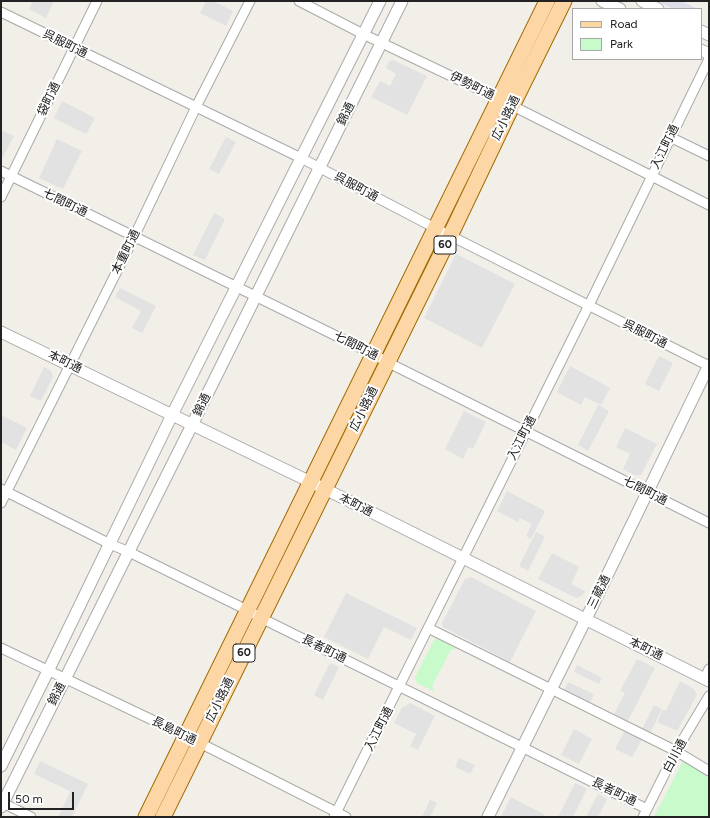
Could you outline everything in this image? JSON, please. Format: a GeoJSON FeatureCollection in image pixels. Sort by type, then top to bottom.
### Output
{"type":"FeatureCollection","features":[{"type":"Feature","properties":{"kind":"main road","name":"広小路通"},"geometry":{"type":"LineString","coordinates":[[146,817],[547,1]]}},
{"type":"Feature","properties":{"kind":"main road","name":"広小路通"},"geometry":{"type":"LineString","coordinates":[[163,817],[450,236],[564,1]]}},
{"type":"Feature","properties":{"kind":"street","name":"袋町通"},"geometry":{"type":"LineString","coordinates":[[1,196],[97,1]]}},
{"type":"Feature","properties":{"kind":"street","name":"本重町通"},"geometry":{"type":"LineString","coordinates":[[1,503],[4,490],[70,365],[134,238],[196,107],[250,1]]}},
{"type":"Feature","properties":{"kind":"street","name":"伊勢町通"},"geometry":{"type":"LineString","coordinates":[[299,1],[709,204]]}},
{"type":"Feature","properties":{"kind":"street","name":"錦通"},"geometry":{"type":"LineString","coordinates":[[1,766],[172,415],[380,1]]}},
{"type":"Feature","properties":{"kind":"street","name":"錦通"},"geometry":{"type":"LineString","coordinates":[[2,804],[129,552],[402,1]]}},
{"type":"Feature","properties":{"kind":"street"},"geometry":{"type":"LineString","coordinates":[[602,1],[618,8]]}},
{"type":"Feature","properties":{"kind":"street"},"geometry":{"type":"LineString","coordinates":[[642,1],[656,8]]}},
{"type":"Feature","properties":{"kind":"street","name":"呉服町通"},"geometry":{"type":"LineString","coordinates":[[1,12],[301,158],[450,236],[709,366]]}},
{"type":"Feature","properties":{"kind":"street","name":"入江町通"},"geometry":{"type":"LineString","coordinates":[[336,815],[462,558],[589,305],[709,59]]}},
{"type":"Feature","properties":{"kind":"street"},"geometry":{"type":"LineString","coordinates":[[670,137],[709,156]]}},
{"type":"Feature","properties":{"kind":"street","name":"七間町通"},"geometry":{"type":"LineString","coordinates":[[1,171],[134,238],[373,354],[709,523]]}},
{"type":"Feature","properties":{"kind":"street","name":"本町通"},"geometry":{"type":"LineString","coordinates":[[1,332],[325,489],[586,619],[708,676]]}},
{"type":"Feature","properties":{"kind":"street","name":"三蔵通"},"geometry":{"type":"LineString","coordinates":[[488,817],[709,366]]}},
{"type":"Feature","properties":{"kind":"street","name":"長者町通"},"geometry":{"type":"LineString","coordinates":[[4,490],[110,544],[247,610],[522,747],[645,813]]}},
{"type":"Feature","properties":{"kind":"street"},"geometry":{"type":"LineString","coordinates":[[428,628],[676,751],[709,771]]}},
{"type":"Feature","properties":{"kind":"street","name":"長島町通"},"geometry":{"type":"LineString","coordinates":[[1,648],[186,736],[336,815],[346,817]]}},
{"type":"Feature","properties":{"kind":"street","name":"白川通"},"geometry":{"type":"LineString","coordinates":[[645,813],[676,751],[709,696]]}},
{"type":"Feature","properties":{"kind":"street"},"geometry":{"type":"LineString","coordinates":[[2,804],[31,817]]}},
{"type":"Feature","properties":{"kind":"green space"},"geometry":{"type":"Polygon","coordinates":[[[438,638],[457,648],[451,650],[432,686],[435,692],[417,683],[415,677],[434,640],[438,638]]]}},
{"type":"Feature","properties":{"kind":"green space"},"geometry":{"type":"Polygon","coordinates":[[[683,761],[709,777],[709,817],[654,817],[683,761]]]}},
{"type":"Feature","properties":{"kind":"shaded area"},"geometry":{"type":"Polygon","coordinates":[[[33,1],[54,1],[46,18],[29,9],[33,1]]]}},
{"type":"Feature","properties":{"kind":"shaded area"},"geometry":{"type":"Polygon","coordinates":[[[206,1],[213,1],[233,11],[226,26],[200,13],[206,1]]]}},
{"type":"Feature","properties":{"kind":"shaded area"},"geometry":{"type":"Polygon","coordinates":[[[657,1],[681,1],[696,8],[671,8],[657,1]]]}},
{"type":"Feature","properties":{"kind":"shaded area"},"geometry":{"type":"Polygon","coordinates":[[[393,60],[427,76],[407,115],[371,97],[380,81],[390,86],[396,74],[386,68],[389,61],[393,60]]]}},
{"type":"Feature","properties":{"kind":"shaded area"},"geometry":{"type":"Polygon","coordinates":[[[62,101],[95,118],[86,134],[54,118],[62,101]]]}},
{"type":"Feature","properties":{"kind":"shaded area"},"geometry":{"type":"Polygon","coordinates":[[[1,130],[14,136],[3,157],[1,158],[1,130]]]}},
{"type":"Feature","properties":{"kind":"shaded area"},"geometry":{"type":"Polygon","coordinates":[[[226,137],[236,142],[219,174],[209,169],[226,137]]]}},
{"type":"Feature","properties":{"kind":"shaded area"},"geometry":{"type":"Polygon","coordinates":[[[57,139],[82,151],[63,189],[39,178],[57,139]]]}},
{"type":"Feature","properties":{"kind":"shaded area"},"geometry":{"type":"Polygon","coordinates":[[[214,213],[225,219],[205,260],[193,255],[214,213]]]}},
{"type":"Feature","properties":{"kind":"shaded area"},"geometry":{"type":"Polygon","coordinates":[[[456,254],[515,284],[482,348],[424,318],[456,254]]]}},
{"type":"Feature","properties":{"kind":"shaded area"},"geometry":{"type":"Polygon","coordinates":[[[120,288],[156,306],[142,333],[132,328],[141,311],[115,297],[120,288]]]}},
{"type":"Feature","properties":{"kind":"shaded area"},"geometry":{"type":"Polygon","coordinates":[[[659,356],[673,363],[659,391],[645,384],[659,356]]]}},
{"type":"Feature","properties":{"kind":"shaded area"},"geometry":{"type":"Polygon","coordinates":[[[570,366],[610,388],[601,405],[585,397],[581,405],[557,392],[570,366]]]}},
{"type":"Feature","properties":{"kind":"shaded area"},"geometry":{"type":"Polygon","coordinates":[[[44,367],[51,371],[53,377],[41,401],[30,396],[44,367]]]}},
{"type":"Feature","properties":{"kind":"shaded area"},"geometry":{"type":"Polygon","coordinates":[[[598,405],[609,411],[588,451],[578,445],[598,405]]]}},
{"type":"Feature","properties":{"kind":"shaded area"},"geometry":{"type":"Polygon","coordinates":[[[464,411],[486,422],[473,449],[468,447],[463,459],[445,449],[464,411]]]}},
{"type":"Feature","properties":{"kind":"shaded area"},"geometry":{"type":"Polygon","coordinates":[[[1,415],[27,428],[16,450],[1,442],[1,415]]]}},
{"type":"Feature","properties":{"kind":"shaded area"},"geometry":{"type":"Polygon","coordinates":[[[625,428],[657,444],[641,475],[634,475],[623,469],[630,454],[616,447],[625,428]]]}},
{"type":"Feature","properties":{"kind":"shaded area"},"geometry":{"type":"Polygon","coordinates":[[[507,491],[545,511],[531,539],[526,536],[532,524],[520,518],[518,522],[497,511],[507,491]]]}},
{"type":"Feature","properties":{"kind":"shaded area"},"geometry":{"type":"Polygon","coordinates":[[[536,532],[545,537],[528,571],[519,566],[536,532]]]}},
{"type":"Feature","properties":{"kind":"shaded area"},"geometry":{"type":"Polygon","coordinates":[[[552,553],[579,567],[571,584],[585,591],[582,596],[576,598],[538,579],[552,553]]]}},
{"type":"Feature","properties":{"kind":"shaded area"},"geometry":{"type":"Polygon","coordinates":[[[471,577],[536,611],[510,662],[443,627],[442,623],[465,579],[471,577]]]}},
{"type":"Feature","properties":{"kind":"shaded area"},"geometry":{"type":"Polygon","coordinates":[[[346,593],[417,628],[411,640],[384,627],[368,659],[324,637],[346,593]]]}},
{"type":"Feature","properties":{"kind":"shaded area"},"geometry":{"type":"Polygon","coordinates":[[[637,659],[655,668],[628,721],[614,714],[625,693],[620,691],[637,659]]]}},
{"type":"Feature","properties":{"kind":"shaded area"},"geometry":{"type":"Polygon","coordinates":[[[330,663],[339,667],[323,700],[314,695],[330,663]]]}},
{"type":"Feature","properties":{"kind":"shaded area"},"geometry":{"type":"Polygon","coordinates":[[[577,665],[602,678],[599,684],[574,672],[577,665]]]}},
{"type":"Feature","properties":{"kind":"shaded area"},"geometry":{"type":"Polygon","coordinates":[[[680,681],[694,689],[697,695],[677,731],[657,722],[663,710],[666,711],[680,681]]]}},
{"type":"Feature","properties":{"kind":"shaded area"},"geometry":{"type":"Polygon","coordinates":[[[568,682],[594,694],[590,703],[564,690],[568,682]]]}},
{"type":"Feature","properties":{"kind":"shaded area"},"geometry":{"type":"Polygon","coordinates":[[[410,703],[435,716],[418,750],[410,746],[416,734],[394,723],[402,708],[410,703]]]}},
{"type":"Feature","properties":{"kind":"shaded area"},"geometry":{"type":"Polygon","coordinates":[[[654,705],[662,709],[650,733],[642,729],[654,705]]]}},
{"type":"Feature","properties":{"kind":"shaded area"},"geometry":{"type":"Polygon","coordinates":[[[574,729],[592,739],[579,764],[561,755],[574,729]]]}},
{"type":"Feature","properties":{"kind":"shaded area"},"geometry":{"type":"Polygon","coordinates":[[[625,730],[642,739],[632,757],[615,749],[625,730]]]}},
{"type":"Feature","properties":{"kind":"shaded area"},"geometry":{"type":"Polygon","coordinates":[[[459,758],[475,765],[470,774],[455,767],[459,758]]]}},
{"type":"Feature","properties":{"kind":"shaded area"},"geometry":{"type":"Polygon","coordinates":[[[40,761],[88,784],[72,817],[58,817],[74,784],[70,791],[34,774],[40,761]]]}},
{"type":"Feature","properties":{"kind":"shaded area"},"geometry":{"type":"Polygon","coordinates":[[[575,783],[587,789],[573,817],[567,815],[566,817],[558,817],[575,783]]]}},
{"type":"Feature","properties":{"kind":"shaded area"},"geometry":{"type":"Polygon","coordinates":[[[598,794],[607,799],[598,817],[586,817],[598,794]]]}},
{"type":"Feature","properties":{"kind":"shaded area"},"geometry":{"type":"Polygon","coordinates":[[[511,797],[545,815],[544,817],[501,817],[511,797]]]}},
{"type":"Feature","properties":{"kind":"shaded area"},"geometry":{"type":"Polygon","coordinates":[[[430,800],[437,803],[430,817],[422,817],[430,800]]]}}]}
